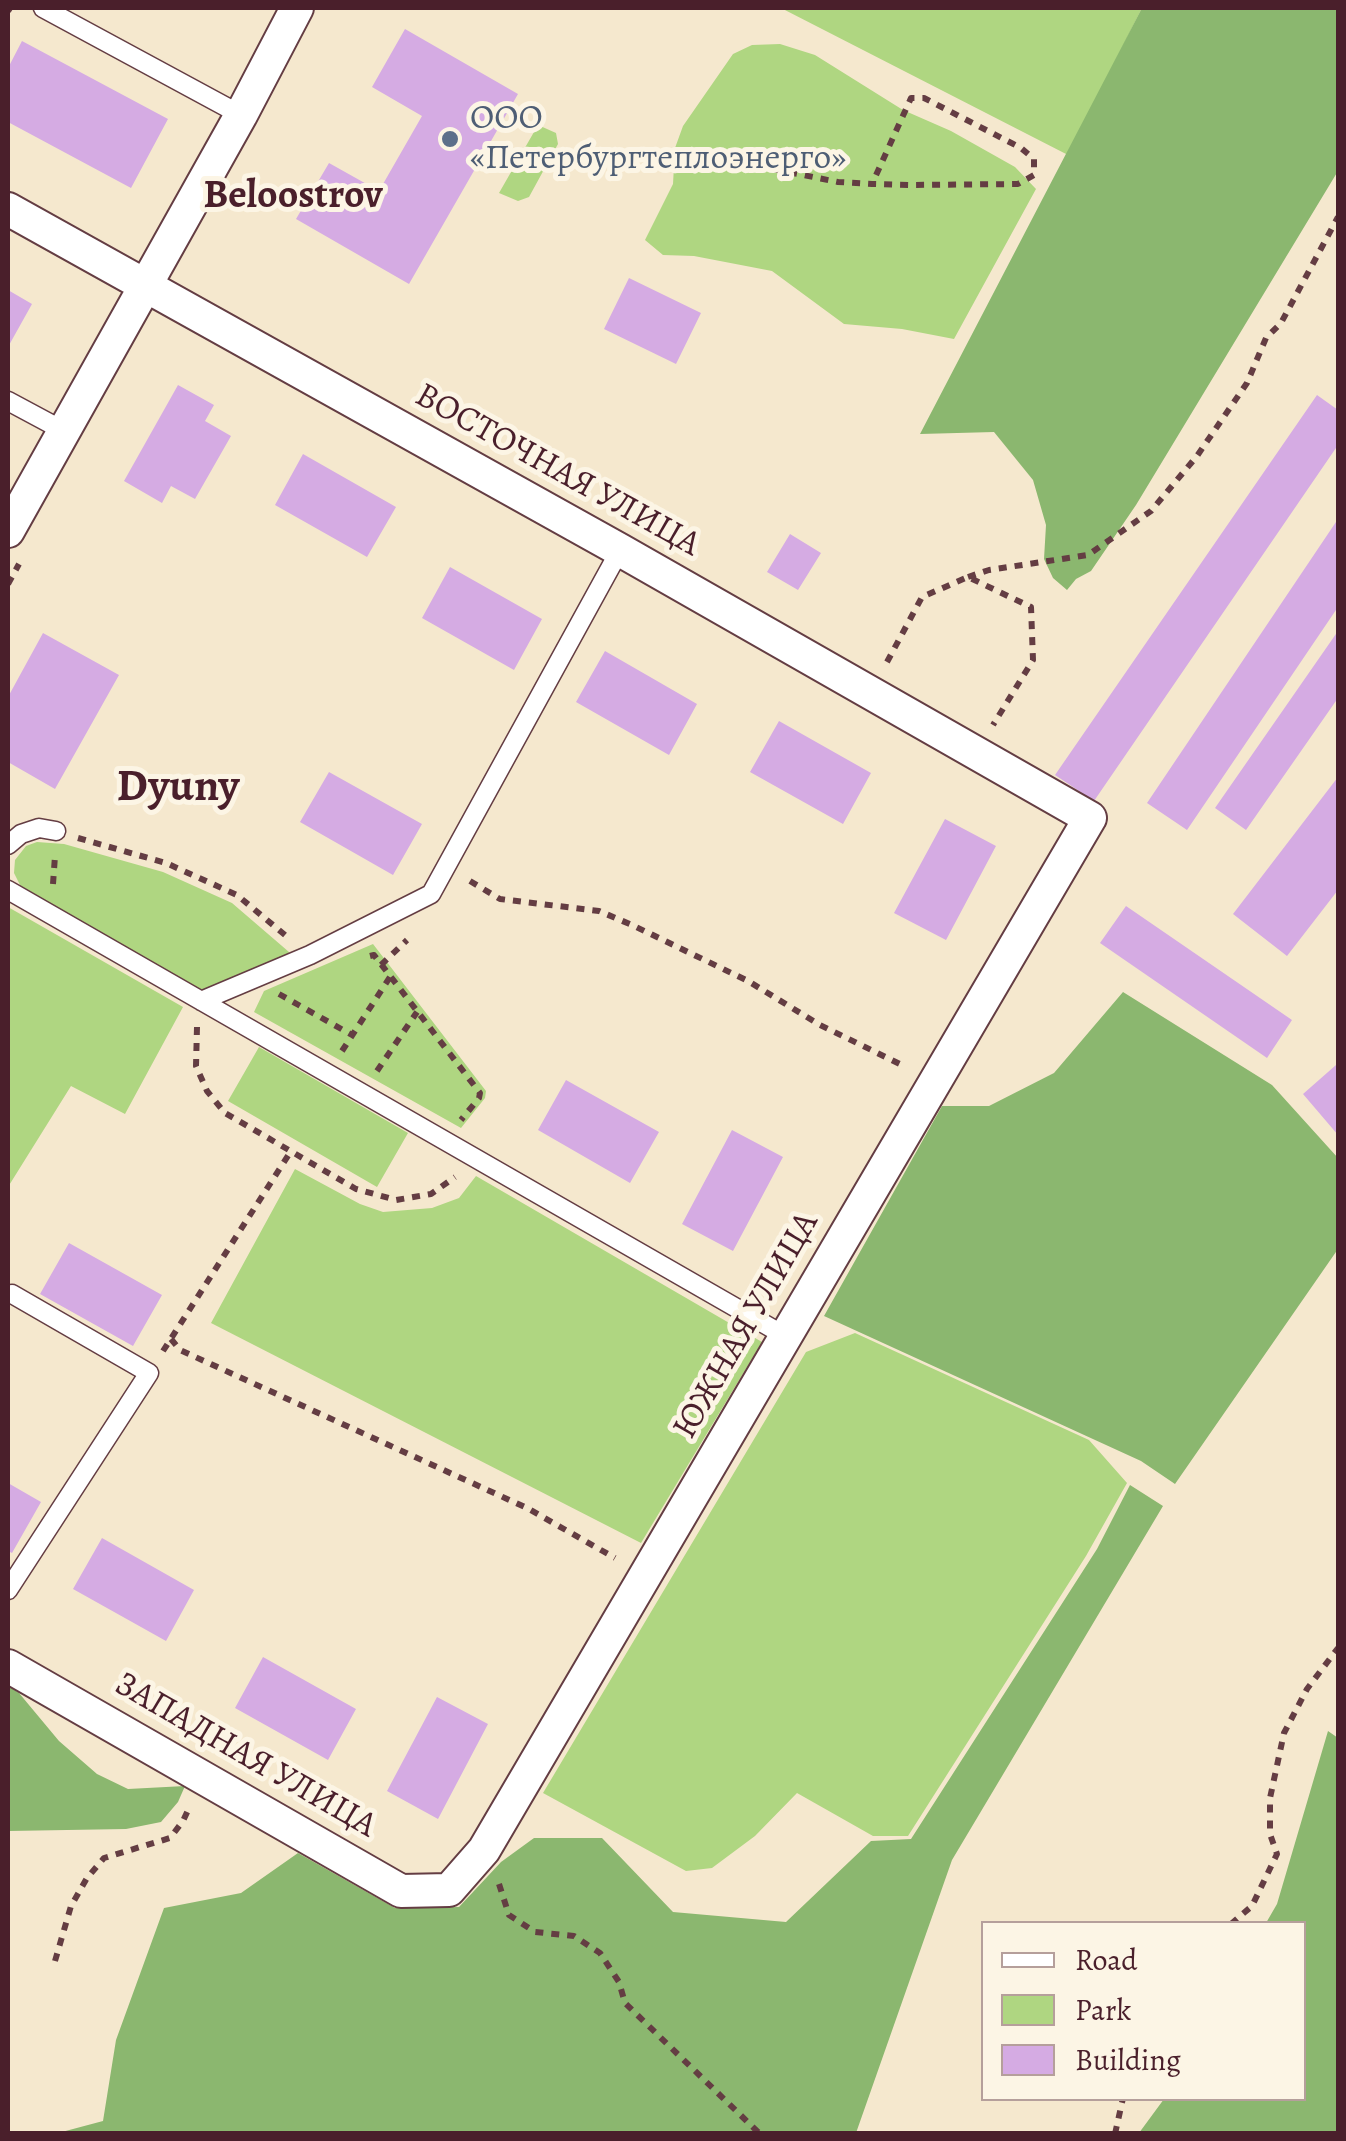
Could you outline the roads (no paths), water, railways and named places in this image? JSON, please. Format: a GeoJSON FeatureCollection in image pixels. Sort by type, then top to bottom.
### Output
{"type":"FeatureCollection","features":[{"type":"Feature","properties":{"kind":"street"},"geometry":{"type":"LineString","coordinates":[[8,532],[297,8]]}},
{"type":"Feature","properties":{"kind":"street","name":"ВОСТОЧНАЯ УЛИЦА"},"geometry":{"type":"LineString","coordinates":[[8,209],[620,550],[1067,806]]}},
{"type":"Feature","properties":{"kind":"street","name":"ЮЖНАЯ УЛИЦА"},"geometry":{"type":"LineString","coordinates":[[454,1884],[484,1850],[1090,818],[1067,806]]}},
{"type":"Feature","properties":{"kind":"street","name":"ЗАПАДНАЯ УЛИЦА"},"geometry":{"type":"LineString","coordinates":[[8,1666],[401,1891],[454,1884]]}},
{"type":"Feature","properties":{"kind":"lane"},"geometry":{"type":"LineString","coordinates":[[43,8],[241,115]]}},
{"type":"Feature","properties":{"kind":"lane"},"geometry":{"type":"LineString","coordinates":[[8,401],[64,432]]}},
{"type":"Feature","properties":{"kind":"lane"},"geometry":{"type":"LineString","coordinates":[[201,1001],[310,955],[430,894],[620,550]]}},
{"type":"Feature","properties":{"kind":"lane"},"geometry":{"type":"LineString","coordinates":[[8,846],[21,834],[39,828],[56,831]]}},
{"type":"Feature","properties":{"kind":"lane"},"geometry":{"type":"LineString","coordinates":[[8,890],[787,1337]]}},
{"type":"Feature","properties":{"kind":"lane"},"geometry":{"type":"LineString","coordinates":[[8,1590],[149,1373],[12,1294]]}},
{"type":"Feature","properties":{"kind":"place","name":"ООО «Петербургтеплоэнерго»"},"geometry":{"type":"Point","coordinates":[450,139]}},
{"type":"Feature","properties":{"kind":"district","name":"Beloostrov"},"geometry":{"type":"Point","coordinates":[293,197]}},
{"type":"Feature","properties":{"kind":"district","name":"Dyuny"},"geometry":{"type":"Point","coordinates":[178,789]}}]}
